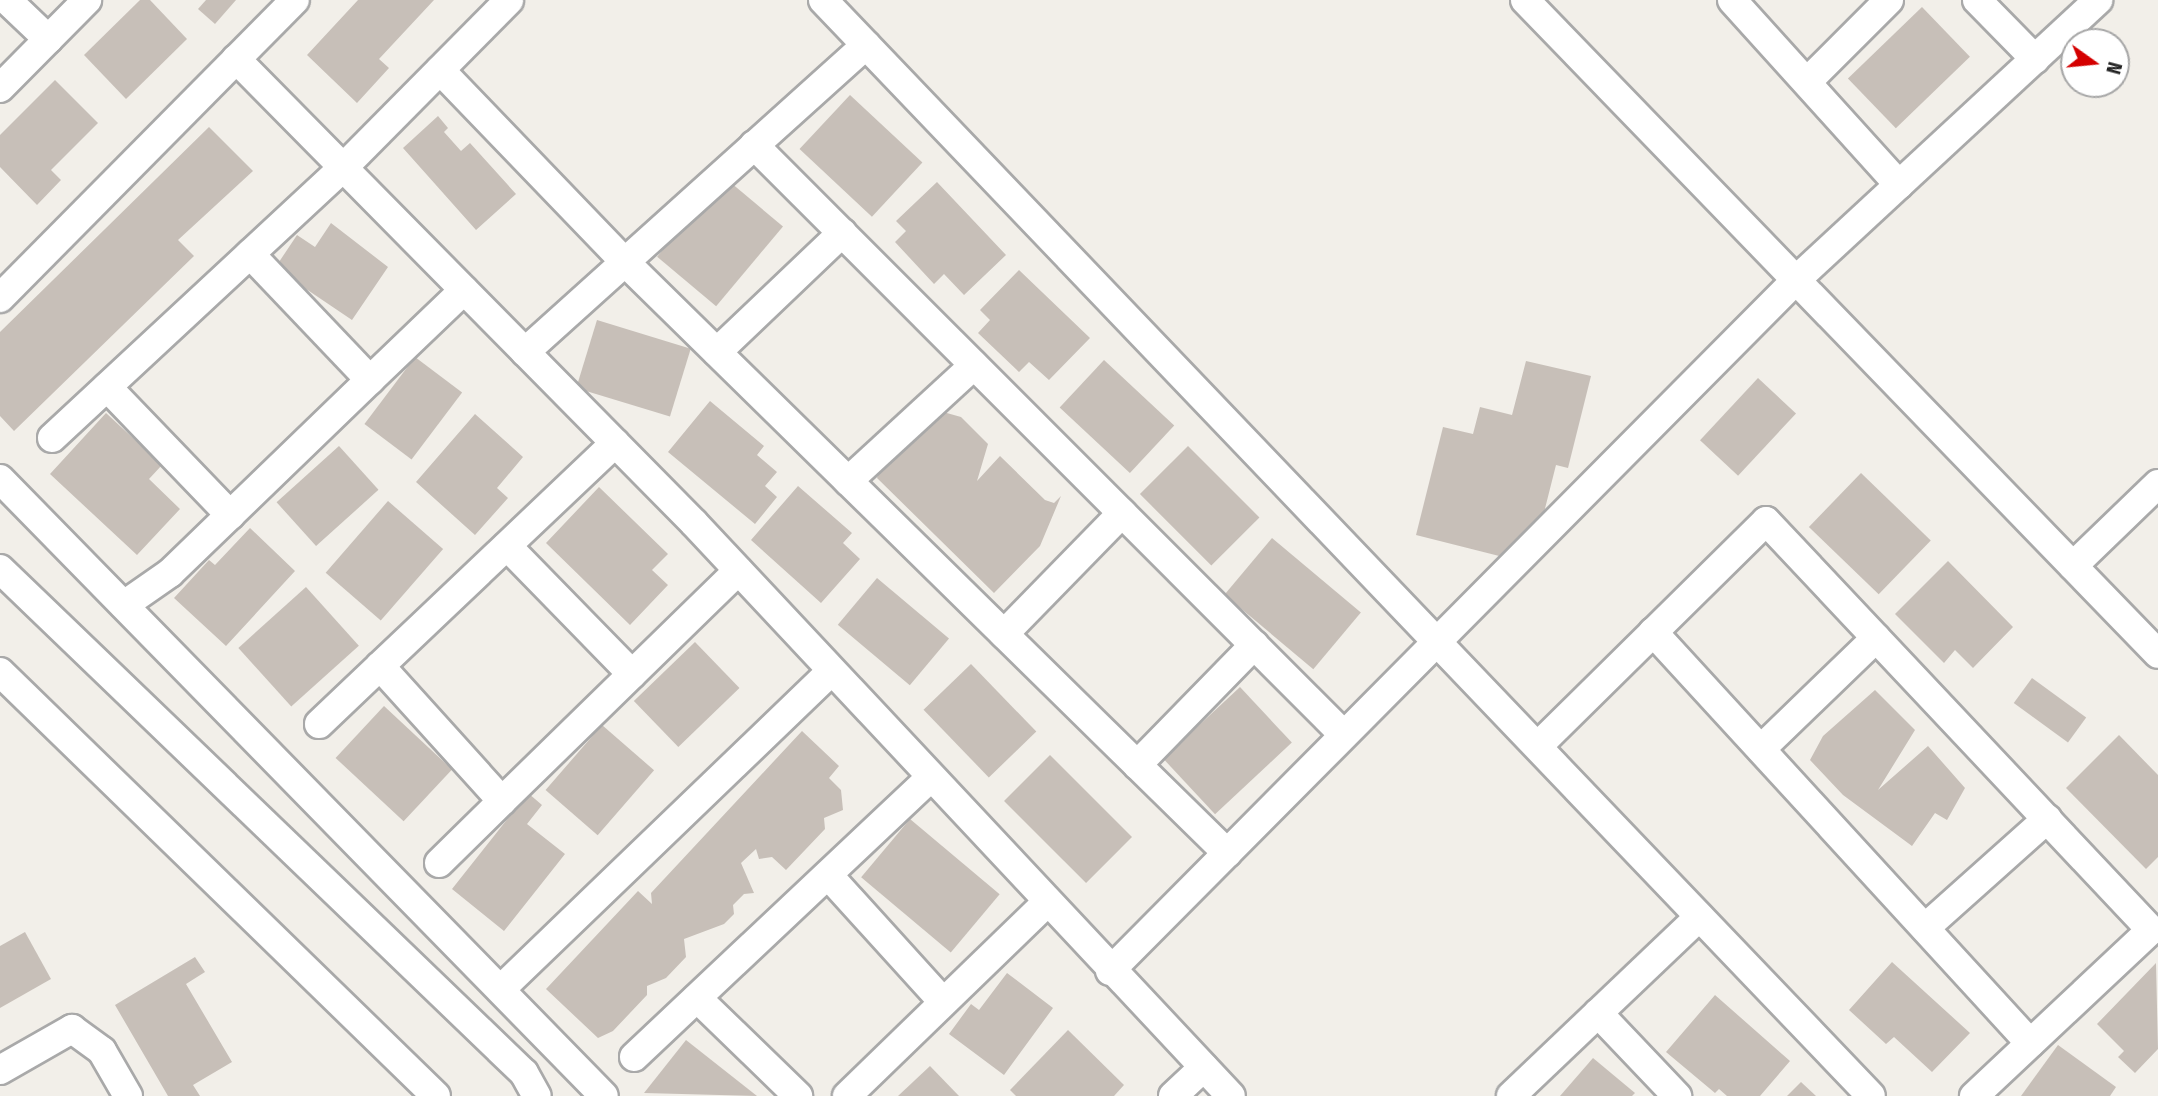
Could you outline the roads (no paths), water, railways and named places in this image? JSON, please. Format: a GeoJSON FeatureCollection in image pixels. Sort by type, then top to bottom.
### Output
{"type":"FeatureCollection","features":[{"type":"Feature","properties":{"kind":"street"},"geometry":{"type":"LineString","coordinates":[[7,0],[48,39]]}},
{"type":"Feature","properties":{"kind":"street"},"geometry":{"type":"LineString","coordinates":[[0,88],[87,0]]}},
{"type":"Feature","properties":{"kind":"street"},"geometry":{"type":"LineString","coordinates":[[4,284],[296,0]]}},
{"type":"Feature","properties":{"kind":"street"},"geometry":{"type":"LineString","coordinates":[[52,438],[343,167],[509,0]]}},
{"type":"Feature","properties":{"kind":"street"},"geometry":{"type":"LineString","coordinates":[[823,0],[1871,1096]]}},
{"type":"Feature","properties":{"kind":"street"},"geometry":{"type":"LineString","coordinates":[[1525,0],[2158,654]]}},
{"type":"Feature","properties":{"kind":"street"},"geometry":{"type":"LineString","coordinates":[[1732,0],[1899,184]]}},
{"type":"Feature","properties":{"kind":"street"},"geometry":{"type":"LineString","coordinates":[[1807,82],[1889,0]]}},
{"type":"Feature","properties":{"kind":"street"},"geometry":{"type":"LineString","coordinates":[[1976,0],[2035,59]]}},
{"type":"Feature","properties":{"kind":"street"},"geometry":{"type":"LineString","coordinates":[[1110,971],[1796,280],[2098,0]]}},
{"type":"Feature","properties":{"kind":"street"},"geometry":{"type":"LineString","coordinates":[[525,352],[866,45]]}},
{"type":"Feature","properties":{"kind":"street"},"geometry":{"type":"LineString","coordinates":[[236,59],[738,570],[1110,971],[1231,1096]]}},
{"type":"Feature","properties":{"kind":"street"},"geometry":{"type":"LineString","coordinates":[[440,70],[625,262],[1227,853]]}},
{"type":"Feature","properties":{"kind":"street"},"geometry":{"type":"LineString","coordinates":[[754,145],[1344,735]]}},
{"type":"Feature","properties":{"kind":"street"},"geometry":{"type":"LineString","coordinates":[[717,352],[842,233]]}},
{"type":"Feature","properties":{"kind":"street"},"geometry":{"type":"LineString","coordinates":[[250,254],[370,380]]}},
{"type":"Feature","properties":{"kind":"street"},"geometry":{"type":"LineString","coordinates":[[428,324],[443,269]]}},
{"type":"Feature","properties":{"kind":"street"},"geometry":{"type":"LineString","coordinates":[[124,605],[170,573],[464,290]]}},
{"type":"Feature","properties":{"kind":"street"},"geometry":{"type":"LineString","coordinates":[[848,481],[974,365]]}},
{"type":"Feature","properties":{"kind":"street"},"geometry":{"type":"LineString","coordinates":[[107,387],[230,515]]}},
{"type":"Feature","properties":{"kind":"street"},"geometry":{"type":"LineString","coordinates":[[319,724],[615,443]]}},
{"type":"Feature","properties":{"kind":"street"},"geometry":{"type":"LineString","coordinates":[[0,479],[604,1096]]}},
{"type":"Feature","properties":{"kind":"street"},"geometry":{"type":"LineString","coordinates":[[2073,566],[2158,484]]}},
{"type":"Feature","properties":{"kind":"street"},"geometry":{"type":"LineString","coordinates":[[1004,634],[1122,513]]}},
{"type":"Feature","properties":{"kind":"street"},"geometry":{"type":"LineString","coordinates":[[1538,746],[1766,521],[2151,930],[1974,1096]]}},
{"type":"Feature","properties":{"kind":"street"},"geometry":{"type":"LineString","coordinates":[[507,546],[632,674]]}},
{"type":"Feature","properties":{"kind":"street"},"geometry":{"type":"LineString","coordinates":[[0,569],[524,1073],[537,1096]]}},
{"type":"Feature","properties":{"kind":"street"},"geometry":{"type":"LineString","coordinates":[[439,863],[738,570]]}},
{"type":"Feature","properties":{"kind":"street"},"geometry":{"type":"LineString","coordinates":[[1653,632],[2031,1043]]}},
{"type":"Feature","properties":{"kind":"street"},"geometry":{"type":"LineString","coordinates":[[1761,749],[1876,638]]}},
{"type":"Feature","properties":{"kind":"street"},"geometry":{"type":"LineString","coordinates":[[1137,765],[1254,645]]}},
{"type":"Feature","properties":{"kind":"street"},"geometry":{"type":"LineString","coordinates":[[380,666],[502,801]]}},
{"type":"Feature","properties":{"kind":"street"},"geometry":{"type":"LineString","coordinates":[[501,989],[831,671]]}},
{"type":"Feature","properties":{"kind":"street"},"geometry":{"type":"LineString","coordinates":[[0,672],[436,1096]]}},
{"type":"Feature","properties":{"kind":"street"},"geometry":{"type":"LineString","coordinates":[[634,1057],[930,778]]}},
{"type":"Feature","properties":{"kind":"street"},"geometry":{"type":"LineString","coordinates":[[1925,928],[2047,819]]}},
{"type":"Feature","properties":{"kind":"street"},"geometry":{"type":"LineString","coordinates":[[828,875],[943,1002]]}},
{"type":"Feature","properties":{"kind":"street"},"geometry":{"type":"LineString","coordinates":[[847,1096],[1047,902]]}},
{"type":"Feature","properties":{"kind":"street"},"geometry":{"type":"LineString","coordinates":[[1511,1096],[1699,916]]}},
{"type":"Feature","properties":{"kind":"street"},"geometry":{"type":"LineString","coordinates":[[697,998],[798,1096]]}},
{"type":"Feature","properties":{"kind":"street"},"geometry":{"type":"LineString","coordinates":[[1598,1013],[1677,1096]]}},
{"type":"Feature","properties":{"kind":"street"},"geometry":{"type":"LineString","coordinates":[[0,1070],[72,1029],[102,1051],[128,1096]]}},
{"type":"Feature","properties":{"kind":"street"},"geometry":{"type":"LineString","coordinates":[[1173,1096],[1203,1067]]}}]}
